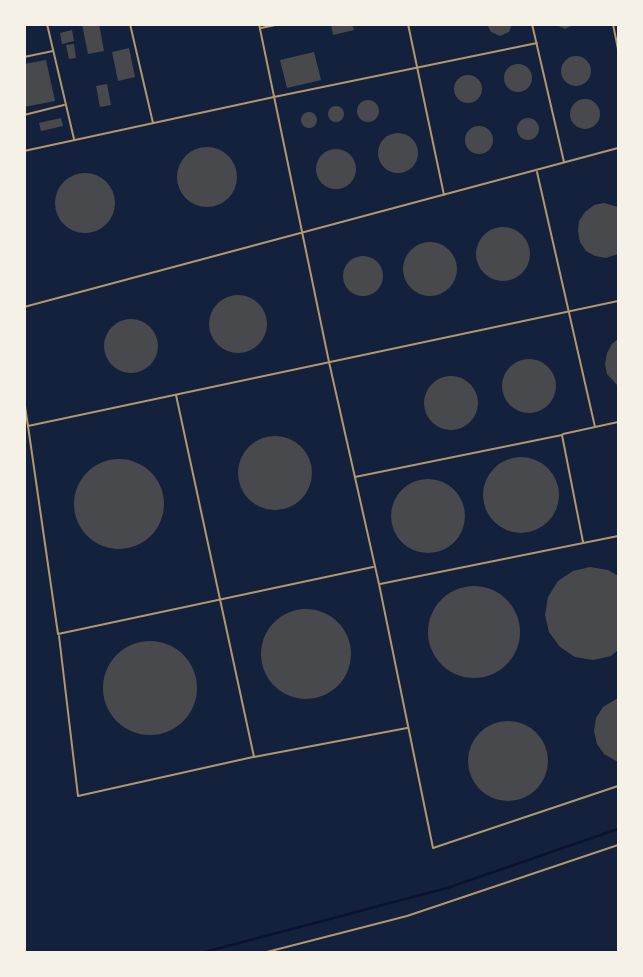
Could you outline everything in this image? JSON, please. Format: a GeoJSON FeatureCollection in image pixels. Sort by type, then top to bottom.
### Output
{"type":"FeatureCollection","features":[{"type":"Feature","properties":{"kind":"lane"},"geometry":{"type":"LineString","coordinates":[[47,24],[75,141]]}},
{"type":"Feature","properties":{"kind":"lane"},"geometry":{"type":"LineString","coordinates":[[130,24],[153,124]]}},
{"type":"Feature","properties":{"kind":"lane"},"geometry":{"type":"LineString","coordinates":[[280,24],[259,27],[433,848],[618,786]]}},
{"type":"Feature","properties":{"kind":"lane"},"geometry":{"type":"LineString","coordinates":[[408,24],[444,196]]}},
{"type":"Feature","properties":{"kind":"lane"},"geometry":{"type":"LineString","coordinates":[[533,24],[564,163]]}},
{"type":"Feature","properties":{"kind":"lane"},"geometry":{"type":"LineString","coordinates":[[613,24],[618,49]]}},
{"type":"Feature","properties":{"kind":"lane"},"geometry":{"type":"LineString","coordinates":[[24,151],[537,43]]}},
{"type":"Feature","properties":{"kind":"lane"},"geometry":{"type":"LineString","coordinates":[[24,57],[53,51]]}},
{"type":"Feature","properties":{"kind":"lane"},"geometry":{"type":"LineString","coordinates":[[24,115],[66,104]]}},
{"type":"Feature","properties":{"kind":"lane"},"geometry":{"type":"LineString","coordinates":[[24,307],[618,148]]}},
{"type":"Feature","properties":{"kind":"lane"},"geometry":{"type":"LineString","coordinates":[[537,170],[595,427]]}},
{"type":"Feature","properties":{"kind":"lane"},"geometry":{"type":"LineString","coordinates":[[28,426],[618,301]]}},
{"type":"Feature","properties":{"kind":"lane"},"geometry":{"type":"LineString","coordinates":[[176,395],[254,757]]}},
{"type":"Feature","properties":{"kind":"lane"},"geometry":{"type":"LineString","coordinates":[[25,403],[78,796],[254,757],[408,727]]}},
{"type":"Feature","properties":{"kind":"lane"},"geometry":{"type":"LineString","coordinates":[[354,477],[618,422]]}},
{"type":"Feature","properties":{"kind":"lane"},"geometry":{"type":"LineString","coordinates":[[562,435],[583,542]]}},
{"type":"Feature","properties":{"kind":"lane"},"geometry":{"type":"LineString","coordinates":[[379,584],[618,536]]}},
{"type":"Feature","properties":{"kind":"lane"},"geometry":{"type":"LineString","coordinates":[[58,634],[373,567]]}},
{"type":"Feature","properties":{"kind":"lane"},"geometry":{"type":"LineString","coordinates":[[263,953],[407,916],[618,845]]}},
{"type":"Feature","properties":{"kind":"building"},"geometry":{"type":"Polygon","coordinates":[[[82,24],[99,24],[104,51],[88,54],[82,24]]]}},
{"type":"Feature","properties":{"kind":"building"},"geometry":{"type":"Polygon","coordinates":[[[331,24],[352,24],[354,30],[333,35],[331,24]]]}},
{"type":"Feature","properties":{"kind":"building"},"geometry":{"type":"Polygon","coordinates":[[[487,24],[512,24],[509,32],[500,36],[491,32],[487,24]]]}},
{"type":"Feature","properties":{"kind":"building"},"geometry":{"type":"Polygon","coordinates":[[[554,24],[575,24],[565,29],[554,24]]]}},
{"type":"Feature","properties":{"kind":"building"},"geometry":{"type":"Polygon","coordinates":[[[72,30],[74,41],[62,44],[60,33],[72,30]]]}},
{"type":"Feature","properties":{"kind":"building"},"geometry":{"type":"Polygon","coordinates":[[[74,44],[76,58],[69,59],[66,45],[74,44]]]}},
{"type":"Feature","properties":{"kind":"building"},"geometry":{"type":"Polygon","coordinates":[[[129,48],[135,77],[118,81],[112,52],[129,48]]]}},
{"type":"Feature","properties":{"kind":"building"},"geometry":{"type":"Polygon","coordinates":[[[314,52],[321,80],[287,88],[280,60],[314,52]]]}},
{"type":"Feature","properties":{"kind":"building"},"geometry":{"type":"Polygon","coordinates":[[[576,56],[586,61],[591,71],[586,81],[576,86],[566,81],[561,71],[566,61],[576,56]]]}},
{"type":"Feature","properties":{"kind":"building"},"geometry":{"type":"Polygon","coordinates":[[[46,60],[55,101],[24,107],[24,64],[46,60]]]}},
{"type":"Feature","properties":{"kind":"building"},"geometry":{"type":"Polygon","coordinates":[[[518,64],[528,68],[532,78],[528,88],[518,92],[508,88],[504,78],[508,68],[518,64]]]}},
{"type":"Feature","properties":{"kind":"building"},"geometry":{"type":"Polygon","coordinates":[[[468,75],[478,79],[482,89],[478,99],[468,103],[458,99],[454,89],[458,79],[468,75]]]}},
{"type":"Feature","properties":{"kind":"building"},"geometry":{"type":"Polygon","coordinates":[[[107,84],[111,105],[100,107],[96,86],[107,84]]]}},
{"type":"Feature","properties":{"kind":"building"},"geometry":{"type":"Polygon","coordinates":[[[585,99],[595,104],[600,114],[595,124],[585,129],[575,124],[570,114],[575,104],[585,99]]]}},
{"type":"Feature","properties":{"kind":"building"},"geometry":{"type":"Polygon","coordinates":[[[368,100],[376,103],[379,111],[376,119],[368,122],[360,119],[357,111],[360,103],[368,100]]]}},
{"type":"Feature","properties":{"kind":"building"},"geometry":{"type":"Polygon","coordinates":[[[333,106],[339,106],[344,114],[342,120],[333,122],[328,117],[328,111],[333,106]]]}},
{"type":"Feature","properties":{"kind":"building"},"geometry":{"type":"Polygon","coordinates":[[[306,112],[312,112],[317,120],[315,126],[306,128],[301,123],[301,117],[306,112]]]}},
{"type":"Feature","properties":{"kind":"building"},"geometry":{"type":"Polygon","coordinates":[[[61,118],[63,126],[41,131],[39,123],[61,118]]]}},
{"type":"Feature","properties":{"kind":"building"},"geometry":{"type":"Polygon","coordinates":[[[528,118],[536,121],[539,129],[536,137],[528,140],[520,137],[517,129],[520,121],[528,118]]]}},
{"type":"Feature","properties":{"kind":"building"},"geometry":{"type":"Polygon","coordinates":[[[479,126],[489,130],[493,140],[489,150],[479,154],[469,150],[465,140],[469,130],[479,126]]]}},
{"type":"Feature","properties":{"kind":"building"},"geometry":{"type":"Polygon","coordinates":[[[398,133],[406,134],[412,139],[417,145],[417,161],[412,167],[406,172],[398,173],[390,172],[384,167],[379,161],[378,153],[379,145],[384,139],[390,134],[398,133]]]}},
{"type":"Feature","properties":{"kind":"building"},"geometry":{"type":"Polygon","coordinates":[[[207,147],[224,152],[232,160],[237,177],[232,194],[224,202],[207,207],[190,202],[182,194],[177,177],[182,160],[190,152],[207,147]]]}},
{"type":"Feature","properties":{"kind":"building"},"geometry":{"type":"Polygon","coordinates":[[[336,149],[344,150],[350,155],[355,161],[355,177],[350,183],[344,188],[336,189],[328,188],[322,183],[317,177],[316,169],[317,161],[322,155],[328,150],[336,149]]]}},
{"type":"Feature","properties":{"kind":"building"},"geometry":{"type":"Polygon","coordinates":[[[85,173],[102,178],[110,186],[115,203],[110,220],[102,228],[85,233],[68,228],[60,220],[55,203],[60,186],[68,178],[85,173]]]}},
{"type":"Feature","properties":{"kind":"building"},"geometry":{"type":"Polygon","coordinates":[[[604,203],[618,207],[618,254],[606,258],[586,251],[580,242],[578,231],[579,221],[585,212],[594,205],[604,203]]]}},
{"type":"Feature","properties":{"kind":"building"},"geometry":{"type":"Polygon","coordinates":[[[503,227],[522,235],[530,254],[522,273],[503,281],[484,273],[476,254],[484,235],[503,227]]]}},
{"type":"Feature","properties":{"kind":"building"},"geometry":{"type":"Polygon","coordinates":[[[430,242],[449,250],[457,269],[449,288],[430,296],[411,288],[403,269],[411,250],[430,242]]]}},
{"type":"Feature","properties":{"kind":"building"},"geometry":{"type":"Polygon","coordinates":[[[363,256],[371,257],[377,262],[382,268],[382,284],[377,290],[371,295],[363,296],[355,295],[349,290],[344,284],[343,276],[344,268],[349,262],[355,257],[363,256]]]}},
{"type":"Feature","properties":{"kind":"building"},"geometry":{"type":"Polygon","coordinates":[[[232,295],[244,295],[259,303],[267,318],[267,330],[259,345],[244,353],[232,353],[217,345],[209,330],[209,318],[217,303],[232,295]]]}},
{"type":"Feature","properties":{"kind":"building"},"geometry":{"type":"Polygon","coordinates":[[[131,319],[150,327],[158,346],[150,365],[131,373],[112,365],[104,346],[112,327],[131,319]]]}},
{"type":"Feature","properties":{"kind":"building"},"geometry":{"type":"Polygon","coordinates":[[[618,339],[618,386],[607,374],[605,364],[607,353],[618,339]]]}},
{"type":"Feature","properties":{"kind":"building"},"geometry":{"type":"Polygon","coordinates":[[[529,359],[548,367],[556,386],[548,405],[529,413],[510,405],[502,386],[510,367],[529,359]]]}},
{"type":"Feature","properties":{"kind":"building"},"geometry":{"type":"Polygon","coordinates":[[[451,376],[470,384],[478,403],[470,422],[451,430],[432,422],[424,403],[432,384],[451,376]]]}},
{"type":"Feature","properties":{"kind":"building"},"geometry":{"type":"Polygon","coordinates":[[[275,436],[289,439],[301,447],[309,459],[312,473],[309,487],[301,499],[289,507],[275,510],[261,507],[249,499],[241,487],[238,473],[241,459],[249,447],[261,439],[275,436]]]}},
{"type":"Feature","properties":{"kind":"building"},"geometry":{"type":"Polygon","coordinates":[[[521,457],[535,460],[548,468],[556,481],[559,495],[556,509],[548,522],[535,530],[521,533],[507,530],[494,522],[486,509],[483,495],[486,481],[494,468],[507,460],[521,457]]]}},
{"type":"Feature","properties":{"kind":"building"},"geometry":{"type":"Polygon","coordinates":[[[110,459],[128,459],[144,466],[157,479],[164,495],[164,513],[157,529],[144,542],[128,549],[110,549],[94,542],[81,529],[74,513],[74,495],[81,479],[94,466],[110,459]]]}},
{"type":"Feature","properties":{"kind":"building"},"geometry":{"type":"Polygon","coordinates":[[[421,479],[435,479],[449,485],[459,495],[465,516],[463,530],[449,547],[435,553],[421,553],[407,547],[397,537],[391,523],[391,509],[397,495],[407,485],[421,479]]]}},
{"type":"Feature","properties":{"kind":"building"},"geometry":{"type":"Polygon","coordinates":[[[590,567],[608,570],[618,576],[618,650],[611,656],[593,660],[575,657],[560,647],[549,632],[545,615],[548,597],[558,581],[573,571],[590,567]]]}},
{"type":"Feature","properties":{"kind":"building"},"geometry":{"type":"Polygon","coordinates":[[[474,586],[492,590],[507,599],[516,614],[520,632],[516,650],[507,665],[492,674],[474,678],[456,674],[441,665],[432,650],[428,632],[432,614],[441,599],[456,590],[474,586]]]}},
{"type":"Feature","properties":{"kind":"building"},"geometry":{"type":"Polygon","coordinates":[[[306,609],[323,612],[338,622],[348,637],[351,654],[348,671],[338,686],[323,696],[306,699],[289,696],[274,686],[264,671],[261,654],[264,637],[274,622],[289,612],[306,609]]]}},
{"type":"Feature","properties":{"kind":"building"},"geometry":{"type":"Polygon","coordinates":[[[150,641],[168,645],[183,655],[193,670],[197,688],[193,706],[183,721],[168,731],[150,735],[132,731],[117,721],[107,706],[103,688],[107,670],[117,655],[132,645],[150,641]]]}},
{"type":"Feature","properties":{"kind":"building"},"geometry":{"type":"Polygon","coordinates":[[[618,698],[618,762],[604,754],[597,744],[594,731],[596,718],[603,707],[618,698]]]}},
{"type":"Feature","properties":{"kind":"building"},"geometry":{"type":"Polygon","coordinates":[[[508,721],[523,724],[536,733],[545,746],[548,761],[545,776],[536,789],[523,798],[508,801],[493,798],[480,789],[471,776],[468,761],[471,746],[480,733],[493,724],[508,721]]]}},
{"type":"Feature","properties":{"kind":"waterway"},"geometry":{"type":"LineString","coordinates":[[201,953],[447,888],[618,829]]}}]}
